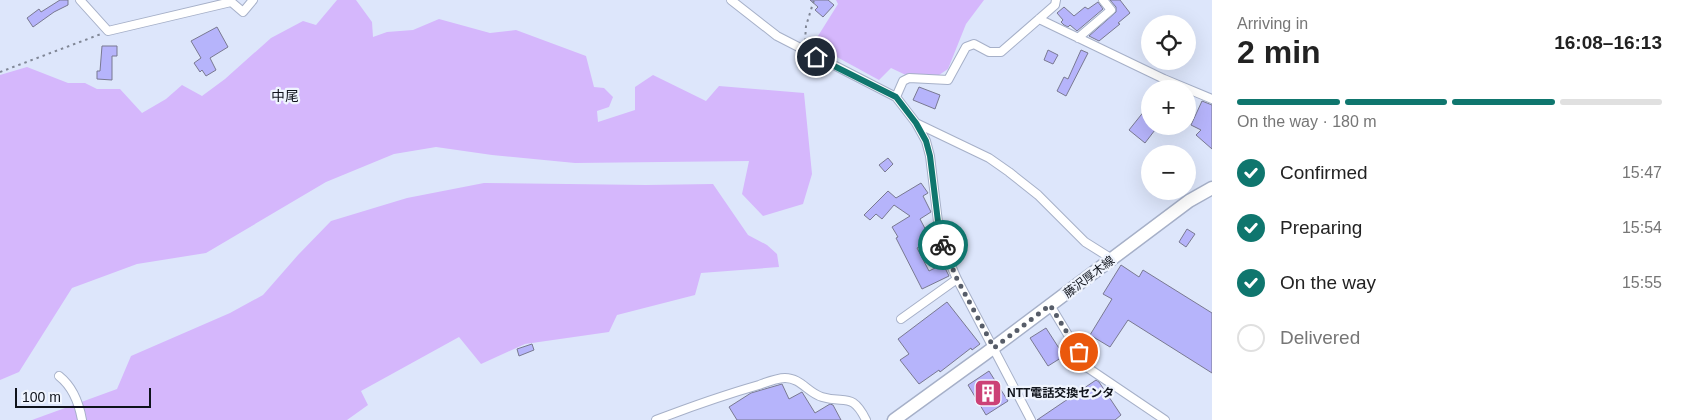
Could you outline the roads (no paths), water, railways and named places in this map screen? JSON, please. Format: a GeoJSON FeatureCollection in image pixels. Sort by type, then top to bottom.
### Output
{"type":"FeatureCollection","features":[{"type":"Feature","properties":{"kind":"main road","name":"藤沢厚木線"},"geometry":{"type":"LineString","coordinates":[[894,420],[994,348],[1189,201],[1212,188]]}},
{"type":"Feature","properties":{"kind":"street"},"geometry":{"type":"LineString","coordinates":[[80,0],[108,31],[230,1],[243,12],[253,0]]}},
{"type":"Feature","properties":{"kind":"street"},"geometry":{"type":"LineString","coordinates":[[731,0],[777,36],[896,97],[916,123],[926,141],[930,156],[939,230],[945,252],[957,279],[1031,420]]}},
{"type":"Feature","properties":{"kind":"street"},"geometry":{"type":"LineString","coordinates":[[896,97],[903,81],[910,78],[948,80],[966,47],[974,44],[989,52],[1001,52],[1055,5],[1056,0]]}},
{"type":"Feature","properties":{"kind":"street"},"geometry":{"type":"LineString","coordinates":[[1078,38],[1111,10],[1103,0]]}},
{"type":"Feature","properties":{"kind":"street"},"geometry":{"type":"LineString","coordinates":[[1039,19],[1164,79],[1212,99]]}},
{"type":"Feature","properties":{"kind":"street"},"geometry":{"type":"LineString","coordinates":[[916,123],[989,158],[1010,172],[1038,195],[1085,242],[1112,259]]}},
{"type":"Feature","properties":{"kind":"street"},"geometry":{"type":"LineString","coordinates":[[901,318],[957,279]]}},
{"type":"Feature","properties":{"kind":"street"},"geometry":{"type":"LineString","coordinates":[[1050,305],[1088,368],[1165,420]]}},
{"type":"Feature","properties":{"kind":"street"},"geometry":{"type":"LineString","coordinates":[[59,376],[76,397],[82,420]]}},
{"type":"Feature","properties":{"kind":"street"},"geometry":{"type":"LineString","coordinates":[[656,420],[748,388],[786,378],[799,382],[823,398],[840,399],[855,403],[866,420]]}},
{"type":"Feature","properties":{"kind":"place","name":"NTT電話交換センタ"},"geometry":{"type":"Point","coordinates":[988,393]}},
{"type":"Feature","properties":{"kind":"district","name":"中尾"},"geometry":{"type":"Point","coordinates":[285,96]}}]}
